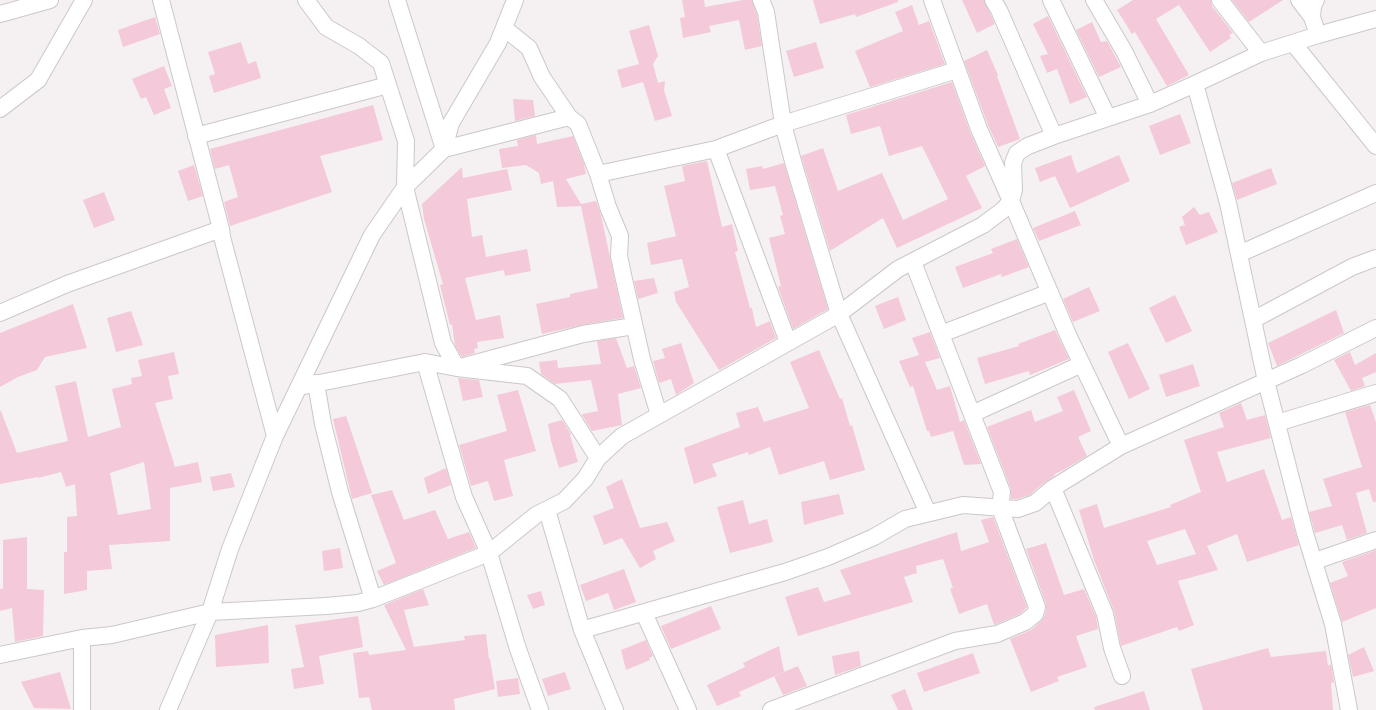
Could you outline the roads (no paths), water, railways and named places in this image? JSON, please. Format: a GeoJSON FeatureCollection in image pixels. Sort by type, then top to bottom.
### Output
{"type":"FeatureCollection","features":[{"type":"Feature","properties":{"kind":"street"},"geometry":{"type":"LineString","coordinates":[[0,14],[50,0]]}},
{"type":"Feature","properties":{"kind":"street"},"geometry":{"type":"LineString","coordinates":[[0,109],[38,80],[84,0]]}},
{"type":"Feature","properties":{"kind":"street"},"geometry":{"type":"LineString","coordinates":[[160,0],[276,436]]}},
{"type":"Feature","properties":{"kind":"street"},"geometry":{"type":"LineString","coordinates":[[306,0],[326,27],[359,46],[381,63],[406,141],[405,187],[443,343],[457,368]]}},
{"type":"Feature","properties":{"kind":"street"},"geometry":{"type":"LineString","coordinates":[[396,0],[444,149]]}},
{"type":"Feature","properties":{"kind":"street"},"geometry":{"type":"LineString","coordinates":[[444,149],[451,123],[498,44],[515,0]]}},
{"type":"Feature","properties":{"kind":"street"},"geometry":{"type":"LineString","coordinates":[[761,0],[766,12],[783,124],[839,314],[928,513]]}},
{"type":"Feature","properties":{"kind":"street"},"geometry":{"type":"LineString","coordinates":[[932,0],[979,129],[1068,335],[1121,446]]}},
{"type":"Feature","properties":{"kind":"street"},"geometry":{"type":"LineString","coordinates":[[993,0],[999,10],[1054,136]]}},
{"type":"Feature","properties":{"kind":"street"},"geometry":{"type":"LineString","coordinates":[[1051,0],[1108,118]]}},
{"type":"Feature","properties":{"kind":"street"},"geometry":{"type":"LineString","coordinates":[[1094,0],[1124,51],[1150,104]]}},
{"type":"Feature","properties":{"kind":"street"},"geometry":{"type":"LineString","coordinates":[[1220,0],[1261,53]]}},
{"type":"Feature","properties":{"kind":"street"},"geometry":{"type":"LineString","coordinates":[[1299,0],[1312,17],[1318,35]]}},
{"type":"Feature","properties":{"kind":"street"},"geometry":{"type":"LineString","coordinates":[[1312,17],[1313,6],[1316,0]]}},
{"type":"Feature","properties":{"kind":"street"},"geometry":{"type":"LineString","coordinates":[[0,654],[82,638],[112,635],[210,612],[358,603],[372,600],[488,553],[536,515],[564,501],[585,479],[598,458],[622,436],[839,314],[898,270],[983,225],[1003,210],[1011,201],[1014,190],[1013,163],[1017,153],[1028,146],[1150,104],[1261,53],[1318,35],[1376,20]]}},
{"type":"Feature","properties":{"kind":"street"},"geometry":{"type":"LineString","coordinates":[[504,28],[529,48],[542,77],[569,117],[578,124],[620,236],[619,256],[634,326],[642,359],[659,415]]}},
{"type":"Feature","properties":{"kind":"street"},"geometry":{"type":"LineString","coordinates":[[1293,43],[1376,146]]}},
{"type":"Feature","properties":{"kind":"street"},"geometry":{"type":"LineString","coordinates":[[598,174],[716,149],[783,124],[957,70]]}},
{"type":"Feature","properties":{"kind":"street"},"geometry":{"type":"LineString","coordinates":[[1195,84],[1228,203],[1266,381],[1305,533],[1315,561],[1333,624],[1349,710]]}},
{"type":"Feature","properties":{"kind":"street"},"geometry":{"type":"LineString","coordinates":[[196,136],[388,85]]}},
{"type":"Feature","properties":{"kind":"street"},"geometry":{"type":"LineString","coordinates":[[168,710],[210,612],[230,549],[276,436],[372,235],[405,187],[444,149],[569,117]]}},
{"type":"Feature","properties":{"kind":"street"},"geometry":{"type":"LineString","coordinates":[[716,149],[788,342]]}},
{"type":"Feature","properties":{"kind":"street"},"geometry":{"type":"LineString","coordinates":[[1239,254],[1376,193]]}},
{"type":"Feature","properties":{"kind":"street"},"geometry":{"type":"LineString","coordinates":[[0,313],[67,284],[221,229]]}},
{"type":"Feature","properties":{"kind":"street"},"geometry":{"type":"LineString","coordinates":[[1253,320],[1352,267],[1376,258]]}},
{"type":"Feature","properties":{"kind":"street"},"geometry":{"type":"LineString","coordinates":[[771,710],[955,641],[997,634],[1025,622],[1035,614],[1037,607],[1000,508],[1002,492],[913,262]]}},
{"type":"Feature","properties":{"kind":"street"},"geometry":{"type":"LineString","coordinates":[[941,334],[1050,292]]}},
{"type":"Feature","properties":{"kind":"street"},"geometry":{"type":"LineString","coordinates":[[457,368],[583,334],[634,326]]}},
{"type":"Feature","properties":{"kind":"street"},"geometry":{"type":"LineString","coordinates":[[582,630],[785,572],[828,558],[874,537],[905,519],[963,504],[1018,510],[1035,503],[1053,488],[1121,446],[1302,365],[1376,328]]}},
{"type":"Feature","properties":{"kind":"street"},"geometry":{"type":"LineString","coordinates":[[299,387],[425,362],[457,368],[527,376],[560,400],[598,458]]}},
{"type":"Feature","properties":{"kind":"street"},"geometry":{"type":"LineString","coordinates":[[425,362],[464,497],[488,553],[518,649],[540,710]]}},
{"type":"Feature","properties":{"kind":"street"},"geometry":{"type":"LineString","coordinates":[[972,414],[1082,364]]}},
{"type":"Feature","properties":{"kind":"street"},"geometry":{"type":"LineString","coordinates":[[316,383],[323,424],[338,484],[372,600]]}},
{"type":"Feature","properties":{"kind":"street"},"geometry":{"type":"LineString","coordinates":[[1278,423],[1376,393]]}},
{"type":"Feature","properties":{"kind":"street"},"geometry":{"type":"LineString","coordinates":[[1053,488],[1105,614],[1112,648],[1122,676]]}},
{"type":"Feature","properties":{"kind":"street"},"geometry":{"type":"LineString","coordinates":[[547,510],[582,630],[615,710]]}},
{"type":"Feature","properties":{"kind":"street"},"geometry":{"type":"LineString","coordinates":[[1315,561],[1376,540]]}},
{"type":"Feature","properties":{"kind":"street"},"geometry":{"type":"LineString","coordinates":[[644,613],[688,710]]}},
{"type":"Feature","properties":{"kind":"street"},"geometry":{"type":"LineString","coordinates":[[82,638],[82,710]]}}]}
